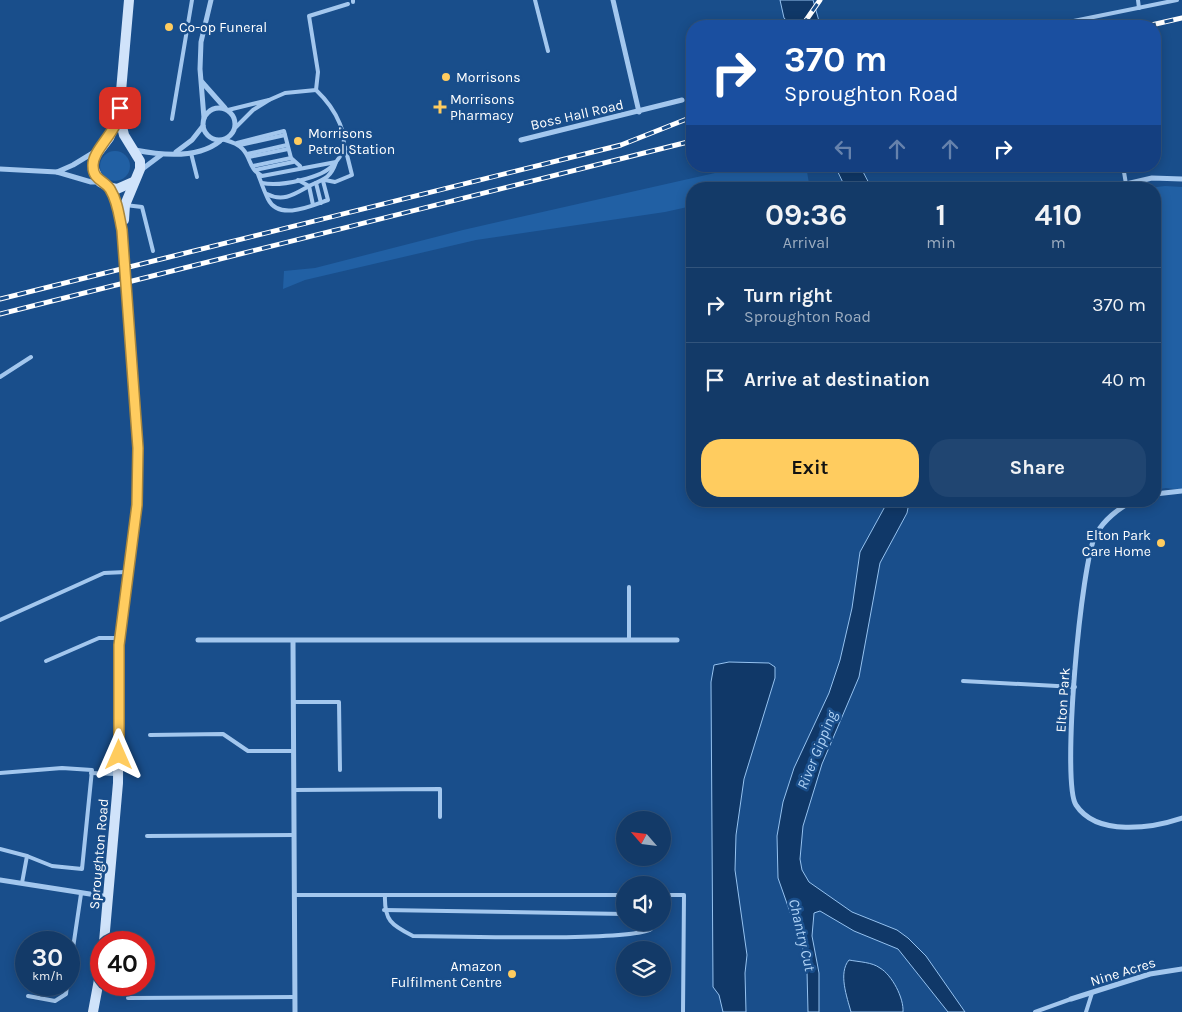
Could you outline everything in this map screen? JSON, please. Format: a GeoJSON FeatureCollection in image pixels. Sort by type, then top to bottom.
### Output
{"type":"FeatureCollection","features":[{"type":"Feature","properties":{"kind":"street","name":"Sproughton Road"},"geometry":{"type":"LineString","coordinates":[[122,230],[125,205],[138,172],[140,161],[124,135],[120,114],[129,0]]}},
{"type":"Feature","properties":{"kind":"street"},"geometry":{"type":"LineString","coordinates":[[176,152],[192,140],[203,126],[201,42],[211,0]]}},
{"type":"Feature","properties":{"kind":"street","name":"Boss Hall Road"},"geometry":{"type":"LineString","coordinates":[[613,0],[639,112]]}},
{"type":"Feature","properties":{"kind":"street"},"geometry":{"type":"LineString","coordinates":[[138,172],[161,155],[176,152],[191,153],[210,147],[234,132],[236,127],[234,116],[202,82]]}},
{"type":"Feature","properties":{"kind":"street","name":"Boss Hall Road"},"geometry":{"type":"LineString","coordinates":[[521,140],[682,100]]}},
{"type":"Feature","properties":{"kind":"street"},"geometry":{"type":"LineString","coordinates":[[204,118],[211,110],[227,110]]}},
{"type":"Feature","properties":{"kind":"street","name":"Sproughton Road"},"geometry":{"type":"LineString","coordinates":[[105,931],[118,774],[120,638],[137,505],[138,448],[122,230],[117,204],[93,167],[93,159],[102,147],[120,114]]}},
{"type":"Feature","properties":{"kind":"street"},"geometry":{"type":"LineString","coordinates":[[203,126],[210,137],[223,140]]}},
{"type":"Feature","properties":{"kind":"street"},"geometry":{"type":"LineString","coordinates":[[57,172],[102,147],[117,141],[161,155]]}},
{"type":"Feature","properties":{"kind":"street"},"geometry":{"type":"LineString","coordinates":[[0,170],[57,172],[117,189],[133,182]]}},
{"type":"Feature","properties":{"kind":"street"},"geometry":{"type":"LineString","coordinates":[[1135,182],[1152,178],[1182,179]]}},
{"type":"Feature","properties":{"kind":"street"},"geometry":{"type":"LineString","coordinates":[[1161,493],[1182,491]]}},
{"type":"Feature","properties":{"kind":"street","name":"Elton Park"},"geometry":{"type":"LineString","coordinates":[[1122,507],[1112,513],[1095,535],[1085,571],[1079,616],[1070,782],[1072,794],[1080,810],[1100,822],[1123,827],[1162,825],[1182,818]]}},
{"type":"Feature","properties":{"kind":"street"},"geometry":{"type":"LineString","coordinates":[[198,640],[677,640]]}},
{"type":"Feature","properties":{"kind":"street"},"geometry":{"type":"LineString","coordinates":[[293,641],[295,1012]]}},
{"type":"Feature","properties":{"kind":"street"},"geometry":{"type":"LineString","coordinates":[[0,880],[109,898]]}},
{"type":"Feature","properties":{"kind":"street","name":"Nine Acres"},"geometry":{"type":"LineString","coordinates":[[1071,999],[1150,974],[1182,969]]}},
{"type":"Feature","properties":{"kind":"street"},"geometry":{"type":"LineString","coordinates":[[93,1012],[96,996]]}},
{"type":"Feature","properties":{"kind":"lane"},"geometry":{"type":"LineString","coordinates":[[172,119],[192,0]]}},
{"type":"Feature","properties":{"kind":"lane"},"geometry":{"type":"LineString","coordinates":[[535,0],[548,51]]}},
{"type":"Feature","properties":{"kind":"lane"},"geometry":{"type":"LineString","coordinates":[[1138,0],[1139,8]]}},
{"type":"Feature","properties":{"kind":"lane"},"geometry":{"type":"LineString","coordinates":[[1079,20],[1177,0]]}},
{"type":"Feature","properties":{"kind":"lane"},"geometry":{"type":"LineString","coordinates":[[266,193],[283,198],[298,194],[316,183],[324,181],[334,182],[352,176],[335,110],[316,90],[318,72],[309,16],[348,4]]}},
{"type":"Feature","properties":{"kind":"lane"},"geometry":{"type":"LineString","coordinates":[[236,127],[253,110],[269,100],[285,93],[316,90]]}},
{"type":"Feature","properties":{"kind":"lane"},"geometry":{"type":"LineString","coordinates":[[227,110],[269,100]]}},
{"type":"Feature","properties":{"kind":"lane"},"geometry":{"type":"LineString","coordinates":[[223,140],[239,144],[285,134],[292,160],[302,167]]}},
{"type":"Feature","properties":{"kind":"lane"},"geometry":{"type":"LineString","coordinates":[[239,144],[248,156],[262,183],[268,200],[274,208],[289,211],[328,200],[324,181]]}},
{"type":"Feature","properties":{"kind":"lane"},"geometry":{"type":"LineString","coordinates":[[262,183],[284,184],[322,173],[341,156],[344,145]]}},
{"type":"Feature","properties":{"kind":"lane"},"geometry":{"type":"LineString","coordinates":[[248,156],[288,147]]}},
{"type":"Feature","properties":{"kind":"lane"},"geometry":{"type":"LineString","coordinates":[[191,153],[197,177]]}},
{"type":"Feature","properties":{"kind":"lane"},"geometry":{"type":"LineString","coordinates":[[255,170],[292,160]]}},
{"type":"Feature","properties":{"kind":"lane"},"geometry":{"type":"LineString","coordinates":[[255,170],[268,176],[302,167],[336,162]]}},
{"type":"Feature","properties":{"kind":"lane"},"geometry":{"type":"LineString","coordinates":[[324,181],[333,172],[336,162]]}},
{"type":"Feature","properties":{"kind":"lane"},"geometry":{"type":"LineString","coordinates":[[298,180],[309,186],[313,205]]}},
{"type":"Feature","properties":{"kind":"lane"},"geometry":{"type":"LineString","coordinates":[[316,183],[321,203]]}},
{"type":"Feature","properties":{"kind":"lane"},"geometry":{"type":"LineString","coordinates":[[125,205],[142,207],[153,251]]}},
{"type":"Feature","properties":{"kind":"lane"},"geometry":{"type":"LineString","coordinates":[[0,377],[31,357]]}},
{"type":"Feature","properties":{"kind":"lane"},"geometry":{"type":"LineString","coordinates":[[0,620],[104,573],[129,572]]}},
{"type":"Feature","properties":{"kind":"lane"},"geometry":{"type":"LineString","coordinates":[[629,587],[629,640]]}},
{"type":"Feature","properties":{"kind":"lane"},"geometry":{"type":"LineString","coordinates":[[46,661],[99,638],[120,638]]}},
{"type":"Feature","properties":{"kind":"lane"},"geometry":{"type":"LineString","coordinates":[[963,681],[1075,687]]}},
{"type":"Feature","properties":{"kind":"lane"},"geometry":{"type":"LineString","coordinates":[[294,702],[339,702],[340,770]]}},
{"type":"Feature","properties":{"kind":"lane"},"geometry":{"type":"LineString","coordinates":[[150,735],[223,734],[248,751],[294,751]]}},
{"type":"Feature","properties":{"kind":"lane"},"geometry":{"type":"LineString","coordinates":[[0,773],[62,768],[92,770],[82,869],[52,866],[27,856],[0,849]]}},
{"type":"Feature","properties":{"kind":"lane"},"geometry":{"type":"LineString","coordinates":[[91,773],[118,774]]}},
{"type":"Feature","properties":{"kind":"lane"},"geometry":{"type":"LineString","coordinates":[[294,790],[440,789],[440,817]]}},
{"type":"Feature","properties":{"kind":"lane"},"geometry":{"type":"LineString","coordinates":[[147,836],[294,835]]}},
{"type":"Feature","properties":{"kind":"lane"},"geometry":{"type":"LineString","coordinates":[[22,883],[27,856]]}},
{"type":"Feature","properties":{"kind":"lane"},"geometry":{"type":"LineString","coordinates":[[76,931],[81,894]]}},
{"type":"Feature","properties":{"kind":"lane"},"geometry":{"type":"LineString","coordinates":[[295,895],[616,895]]}},
{"type":"Feature","properties":{"kind":"lane"},"geometry":{"type":"LineString","coordinates":[[384,895],[384,910],[393,926],[413,936],[612,936],[648,931]]}},
{"type":"Feature","properties":{"kind":"lane"},"geometry":{"type":"LineString","coordinates":[[671,895],[684,895],[684,1012]]}},
{"type":"Feature","properties":{"kind":"lane"},"geometry":{"type":"LineString","coordinates":[[384,910],[616,914]]}},
{"type":"Feature","properties":{"kind":"lane"},"geometry":{"type":"LineString","coordinates":[[1086,1012],[1092,993]]}},
{"type":"Feature","properties":{"kind":"lane"},"geometry":{"type":"LineString","coordinates":[[28,996],[55,1002],[63,996]]}},
{"type":"Feature","properties":{"kind":"lane"},"geometry":{"type":"LineString","coordinates":[[128,998],[295,997]]}},
{"type":"Feature","properties":{"kind":"lane"},"geometry":{"type":"LineString","coordinates":[[1035,1012],[1071,999]]}},
{"type":"Feature","properties":{"kind":"shaded area"},"geometry":{"type":"Polygon","coordinates":[[[115,151],[125,156],[130,166],[125,176],[115,181],[105,176],[100,166],[105,156],[115,151]]]}},
{"type":"Feature","properties":{"kind":"shaded area"},"geometry":{"type":"Polygon","coordinates":[[[719,172],[807,172],[809,182],[686,182],[686,207],[476,240],[305,280],[283,289],[284,271],[315,268],[463,230],[719,172]]]}},
{"type":"Feature","properties":{"kind":"shaded area"},"geometry":{"type":"Polygon","coordinates":[[[1161,186],[1182,187],[1182,490],[1161,489],[1161,186]]]}},
{"type":"Feature","properties":{"kind":"water"},"geometry":{"type":"Polygon","coordinates":[[[780,0],[813,0],[819,20],[786,20],[784,18],[780,0]]]}},
{"type":"Feature","properties":{"kind":"water"},"geometry":{"type":"Polygon","coordinates":[[[838,172],[863,172],[868,182],[843,182],[838,172]]]}},
{"type":"Feature","properties":{"kind":"water"},"geometry":{"type":"Polygon","coordinates":[[[885,507],[908,507],[907,513],[880,563],[859,677],[822,764],[803,826],[800,859],[802,870],[809,882],[852,912],[897,930],[908,938],[926,956],[965,1012],[948,1012],[898,949],[854,931],[820,911],[814,913],[812,936],[819,973],[819,1012],[808,1012],[807,971],[803,949],[778,878],[777,836],[783,802],[794,768],[829,693],[840,660],[852,608],[860,552],[885,507]]]}},
{"type":"Feature","properties":{"kind":"water"},"geometry":{"type":"Polygon","coordinates":[[[729,662],[769,663],[775,667],[775,678],[744,779],[736,835],[735,870],[747,955],[745,973],[746,1012],[723,1012],[719,995],[713,987],[711,682],[714,665],[729,662]]]}},
{"type":"Feature","properties":{"kind":"water"},"geometry":{"type":"Polygon","coordinates":[[[849,960],[873,964],[884,971],[893,981],[902,1000],[903,1012],[851,1012],[844,978],[844,972],[849,960]]]}},
{"type":"Feature","properties":{"kind":"railway"},"geometry":{"type":"LineString","coordinates":[[806,20],[820,0]]}},
{"type":"Feature","properties":{"kind":"railway"},"geometry":{"type":"LineString","coordinates":[[1161,23],[1182,18]]}},
{"type":"Feature","properties":{"kind":"railway"},"geometry":{"type":"LineString","coordinates":[[0,299],[621,145],[686,119]]}},
{"type":"Feature","properties":{"kind":"railway"},"geometry":{"type":"LineString","coordinates":[[0,314],[686,142]]}},
{"type":"Feature","properties":{"kind":"place","name":"Co-op Funeral"},"geometry":{"type":"Point","coordinates":[169,27]}},
{"type":"Feature","properties":{"kind":"place","name":"Morrisons"},"geometry":{"type":"Point","coordinates":[446,77]}},
{"type":"Feature","properties":{"kind":"place","name":"Morrisons Pharmacy"},"geometry":{"type":"Point","coordinates":[440,107]}},
{"type":"Feature","properties":{"kind":"place","name":"Morrisons Petrol Station"},"geometry":{"type":"Point","coordinates":[298,141]}},
{"type":"Feature","properties":{"kind":"place","name":"Elton Park Care Home"},"geometry":{"type":"Point","coordinates":[1161,543]}},
{"type":"Feature","properties":{"kind":"place","name":"Amazon Fulfilment Centre"},"geometry":{"type":"Point","coordinates":[512,974]}},
{"type":"Feature","properties":{"kind":"route"},"geometry":{"type":"LineString","coordinates":[[119,755],[119,645],[137,505],[138,448],[122,230],[117,204],[109,187],[100,182],[95,175],[93,159],[98,149],[105,144],[112,133],[120,114],[120,108]]}},
{"type":"Feature","properties":{"kind":"water label","name":"River Gipping"},"geometry":{"type":"Point","coordinates":[817,750]}},
{"type":"Feature","properties":{"kind":"water label","name":"Chantry Cut"},"geometry":{"type":"Point","coordinates":[802,935]}}]}
